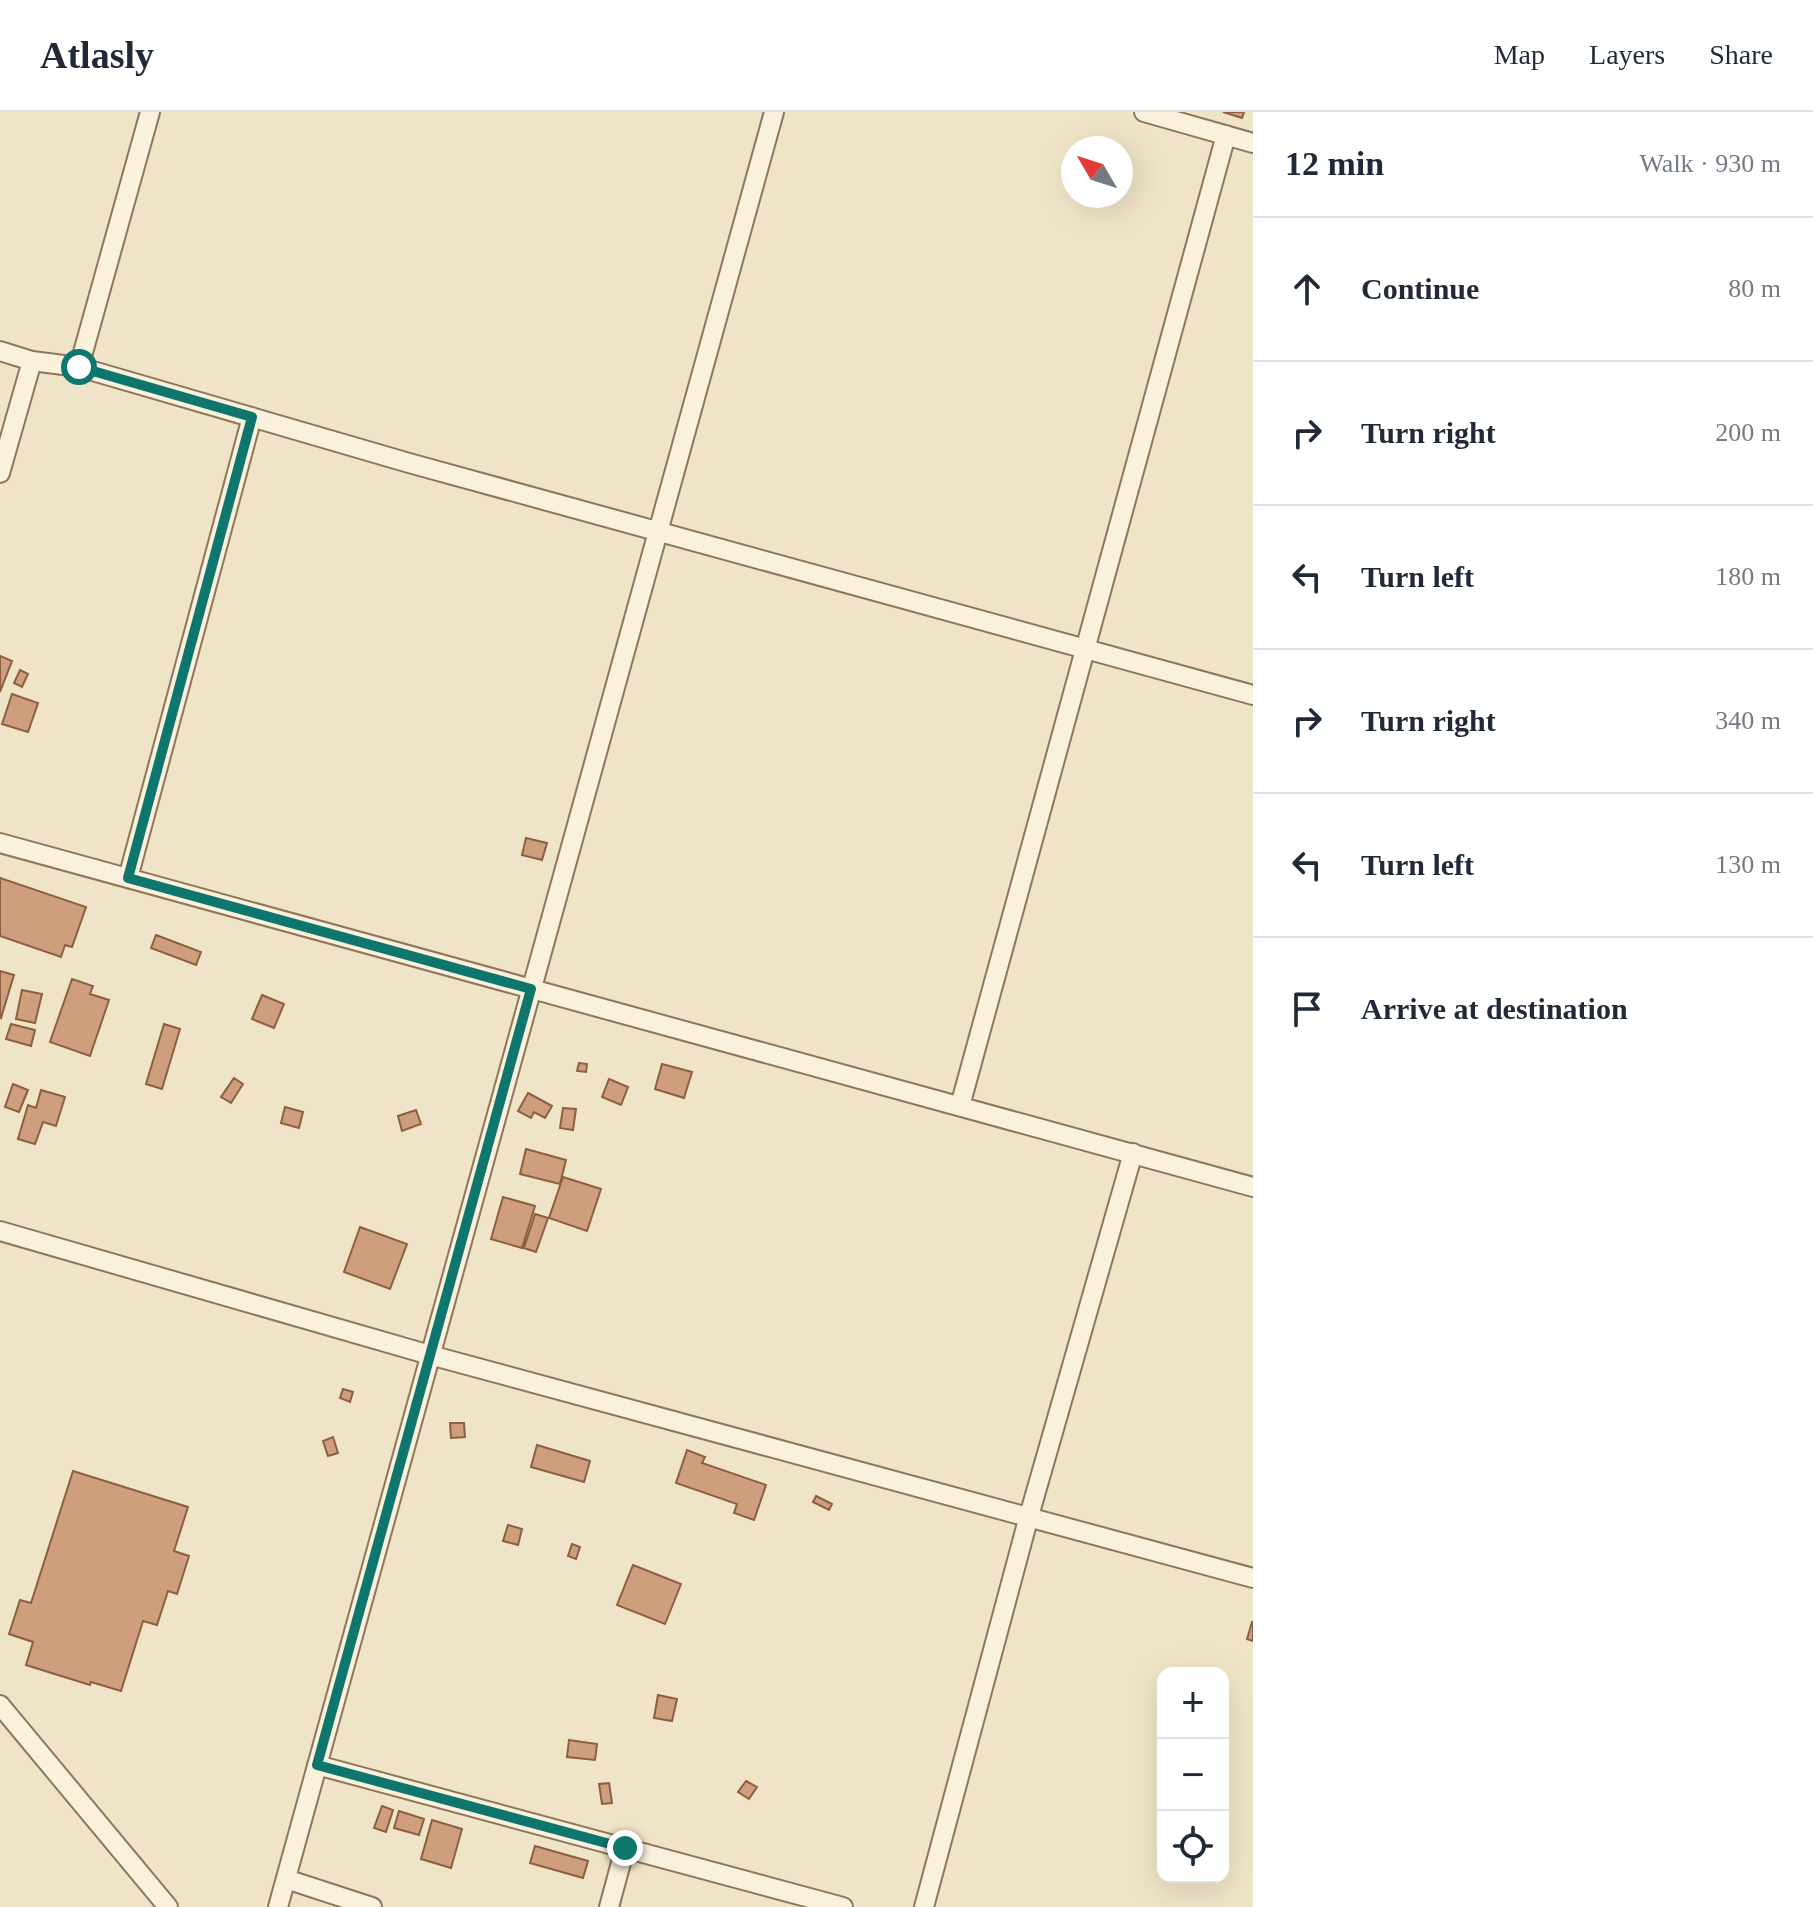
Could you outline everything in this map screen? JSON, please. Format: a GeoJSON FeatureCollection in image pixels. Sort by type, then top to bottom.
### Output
{"type":"FeatureCollection","features":[{"type":"Feature","properties":{"kind":"lane"},"geometry":{"type":"LineString","coordinates":[[79,367],[150,112]]}},
{"type":"Feature","properties":{"kind":"lane"},"geometry":{"type":"LineString","coordinates":[[278,1907],[774,112]]}},
{"type":"Feature","properties":{"kind":"lane"},"geometry":{"type":"LineString","coordinates":[[1144,112],[1253,143]]}},
{"type":"Feature","properties":{"kind":"lane"},"geometry":{"type":"LineString","coordinates":[[960,1106],[1226,135]]}},
{"type":"Feature","properties":{"kind":"lane"},"geometry":{"type":"LineString","coordinates":[[0,351],[32,361],[79,367],[659,532],[1253,695]]}},
{"type":"Feature","properties":{"kind":"lane"},"geometry":{"type":"LineString","coordinates":[[0,473],[32,361]]}},
{"type":"Feature","properties":{"kind":"lane"},"geometry":{"type":"LineString","coordinates":[[128,878],[252,417]]}},
{"type":"Feature","properties":{"kind":"lane"},"geometry":{"type":"LineString","coordinates":[[0,843],[1253,1187]]}},
{"type":"Feature","properties":{"kind":"lane"},"geometry":{"type":"LineString","coordinates":[[924,1907],[1029,1516],[1133,1153]]}},
{"type":"Feature","properties":{"kind":"lane"},"geometry":{"type":"LineString","coordinates":[[0,1231],[430,1355],[1253,1578]]}},
{"type":"Feature","properties":{"kind":"lane"},"geometry":{"type":"LineString","coordinates":[[0,1705],[168,1907]]}},
{"type":"Feature","properties":{"kind":"lane"},"geometry":{"type":"LineString","coordinates":[[317,1765],[843,1907]]}},
{"type":"Feature","properties":{"kind":"lane"},"geometry":{"type":"LineString","coordinates":[[609,1907],[625,1848]]}},
{"type":"Feature","properties":{"kind":"lane"},"geometry":{"type":"LineString","coordinates":[[286,1879],[372,1907]]}},
{"type":"Feature","properties":{"kind":"building"},"geometry":{"type":"Polygon","coordinates":[[[1223,112],[1244,112],[1242,118],[1223,112]]]}},
{"type":"Feature","properties":{"kind":"building"},"geometry":{"type":"Polygon","coordinates":[[[0,656],[12,661],[0,692],[0,656]]]}},
{"type":"Feature","properties":{"kind":"building"},"geometry":{"type":"Polygon","coordinates":[[[20,670],[28,674],[22,687],[14,683],[20,670]]]}},
{"type":"Feature","properties":{"kind":"building"},"geometry":{"type":"Polygon","coordinates":[[[12,694],[38,703],[28,732],[2,724],[12,694]]]}},
{"type":"Feature","properties":{"kind":"building"},"geometry":{"type":"Polygon","coordinates":[[[526,838],[547,843],[542,860],[522,855],[526,838]]]}},
{"type":"Feature","properties":{"kind":"building"},"geometry":{"type":"Polygon","coordinates":[[[0,878],[86,907],[72,947],[65,945],[61,957],[0,936],[0,878]]]}},
{"type":"Feature","properties":{"kind":"building"},"geometry":{"type":"Polygon","coordinates":[[[156,935],[201,952],[196,965],[151,948],[156,935]]]}},
{"type":"Feature","properties":{"kind":"building"},"geometry":{"type":"Polygon","coordinates":[[[0,971],[14,975],[1,1018],[0,1017],[0,971]]]}},
{"type":"Feature","properties":{"kind":"building"},"geometry":{"type":"Polygon","coordinates":[[[72,979],[93,986],[90,994],[109,1000],[90,1056],[50,1042],[72,979]]]}},
{"type":"Feature","properties":{"kind":"building"},"geometry":{"type":"Polygon","coordinates":[[[22,990],[42,994],[35,1023],[16,1019],[22,990]]]}},
{"type":"Feature","properties":{"kind":"building"},"geometry":{"type":"Polygon","coordinates":[[[262,995],[284,1004],[274,1028],[252,1019],[262,995]]]}},
{"type":"Feature","properties":{"kind":"building"},"geometry":{"type":"Polygon","coordinates":[[[11,1024],[35,1030],[31,1046],[6,1039],[11,1024]]]}},
{"type":"Feature","properties":{"kind":"building"},"geometry":{"type":"Polygon","coordinates":[[[164,1024],[180,1029],[162,1089],[146,1084],[164,1024]]]}},
{"type":"Feature","properties":{"kind":"building"},"geometry":{"type":"Polygon","coordinates":[[[579,1063],[587,1064],[586,1072],[577,1071],[579,1063]]]}},
{"type":"Feature","properties":{"kind":"building"},"geometry":{"type":"Polygon","coordinates":[[[662,1064],[692,1072],[684,1098],[655,1089],[662,1064]]]}},
{"type":"Feature","properties":{"kind":"building"},"geometry":{"type":"Polygon","coordinates":[[[234,1078],[243,1084],[231,1103],[221,1097],[234,1078]]]}},
{"type":"Feature","properties":{"kind":"building"},"geometry":{"type":"Polygon","coordinates":[[[609,1079],[628,1087],[621,1105],[602,1097],[609,1079]]]}},
{"type":"Feature","properties":{"kind":"building"},"geometry":{"type":"Polygon","coordinates":[[[13,1084],[28,1090],[19,1112],[5,1107],[13,1084]]]}},
{"type":"Feature","properties":{"kind":"building"},"geometry":{"type":"Polygon","coordinates":[[[41,1090],[65,1097],[56,1126],[43,1122],[35,1144],[18,1139],[28,1105],[36,1108],[41,1090]]]}},
{"type":"Feature","properties":{"kind":"building"},"geometry":{"type":"Polygon","coordinates":[[[528,1093],[552,1106],[545,1118],[534,1112],[531,1118],[518,1111],[528,1093]]]}},
{"type":"Feature","properties":{"kind":"building"},"geometry":{"type":"Polygon","coordinates":[[[285,1107],[303,1112],[299,1128],[281,1123],[285,1107]]]}},
{"type":"Feature","properties":{"kind":"building"},"geometry":{"type":"Polygon","coordinates":[[[563,1108],[576,1109],[573,1130],[560,1128],[563,1108]]]}},
{"type":"Feature","properties":{"kind":"building"},"geometry":{"type":"Polygon","coordinates":[[[416,1110],[421,1124],[402,1131],[398,1116],[416,1110]]]}},
{"type":"Feature","properties":{"kind":"building"},"geometry":{"type":"Polygon","coordinates":[[[526,1149],[566,1160],[560,1184],[520,1174],[526,1149]]]}},
{"type":"Feature","properties":{"kind":"building"},"geometry":{"type":"Polygon","coordinates":[[[563,1177],[601,1189],[587,1231],[549,1218],[563,1177]]]}},
{"type":"Feature","properties":{"kind":"building"},"geometry":{"type":"Polygon","coordinates":[[[503,1197],[535,1206],[522,1248],[491,1239],[503,1197]]]}},
{"type":"Feature","properties":{"kind":"building"},"geometry":{"type":"Polygon","coordinates":[[[535,1214],[548,1218],[536,1252],[524,1248],[535,1214]]]}},
{"type":"Feature","properties":{"kind":"building"},"geometry":{"type":"Polygon","coordinates":[[[360,1227],[407,1244],[390,1289],[344,1272],[360,1227]]]}},
{"type":"Feature","properties":{"kind":"building"},"geometry":{"type":"Polygon","coordinates":[[[343,1389],[353,1392],[350,1402],[340,1398],[343,1389]]]}},
{"type":"Feature","properties":{"kind":"building"},"geometry":{"type":"Polygon","coordinates":[[[450,1423],[464,1423],[465,1437],[451,1438],[450,1423]]]}},
{"type":"Feature","properties":{"kind":"building"},"geometry":{"type":"Polygon","coordinates":[[[333,1437],[338,1453],[328,1456],[323,1441],[333,1437]]]}},
{"type":"Feature","properties":{"kind":"building"},"geometry":{"type":"Polygon","coordinates":[[[537,1445],[590,1461],[584,1482],[531,1467],[537,1445]]]}},
{"type":"Feature","properties":{"kind":"building"},"geometry":{"type":"Polygon","coordinates":[[[687,1450],[705,1457],[702,1463],[766,1485],[754,1520],[734,1513],[737,1504],[676,1483],[687,1450]]]}},
{"type":"Feature","properties":{"kind":"building"},"geometry":{"type":"Polygon","coordinates":[[[73,1471],[188,1507],[174,1551],[189,1556],[177,1594],[168,1591],[157,1625],[143,1621],[121,1691],[26,1665],[33,1642],[9,1634],[20,1600],[31,1603],[73,1471]]]}},
{"type":"Feature","properties":{"kind":"building"},"geometry":{"type":"Polygon","coordinates":[[[816,1496],[832,1504],[829,1510],[813,1502],[816,1496]]]}},
{"type":"Feature","properties":{"kind":"building"},"geometry":{"type":"Polygon","coordinates":[[[508,1525],[522,1529],[518,1545],[503,1541],[508,1525]]]}},
{"type":"Feature","properties":{"kind":"building"},"geometry":{"type":"Polygon","coordinates":[[[572,1544],[580,1547],[576,1559],[568,1556],[572,1544]]]}},
{"type":"Feature","properties":{"kind":"building"},"geometry":{"type":"Polygon","coordinates":[[[633,1565],[681,1584],[665,1624],[617,1605],[633,1565]]]}},
{"type":"Feature","properties":{"kind":"building"},"geometry":{"type":"Polygon","coordinates":[[[1253,1622],[1253,1641],[1247,1639],[1253,1622]]]}},
{"type":"Feature","properties":{"kind":"building"},"geometry":{"type":"Polygon","coordinates":[[[658,1695],[677,1699],[672,1721],[654,1718],[658,1695]]]}},
{"type":"Feature","properties":{"kind":"building"},"geometry":{"type":"Polygon","coordinates":[[[569,1740],[597,1744],[595,1760],[567,1757],[569,1740]]]}},
{"type":"Feature","properties":{"kind":"building"},"geometry":{"type":"Polygon","coordinates":[[[746,1781],[757,1787],[749,1799],[738,1792],[746,1781]]]}},
{"type":"Feature","properties":{"kind":"building"},"geometry":{"type":"Polygon","coordinates":[[[609,1783],[612,1803],[602,1804],[599,1784],[609,1783]]]}},
{"type":"Feature","properties":{"kind":"building"},"geometry":{"type":"Polygon","coordinates":[[[382,1806],[393,1810],[386,1832],[374,1828],[382,1806]]]}},
{"type":"Feature","properties":{"kind":"building"},"geometry":{"type":"Polygon","coordinates":[[[399,1811],[424,1819],[419,1835],[394,1828],[399,1811]]]}},
{"type":"Feature","properties":{"kind":"building"},"geometry":{"type":"Polygon","coordinates":[[[432,1820],[462,1829],[451,1868],[421,1859],[432,1820]]]}},
{"type":"Feature","properties":{"kind":"building"},"geometry":{"type":"Polygon","coordinates":[[[535,1846],[588,1861],[583,1878],[530,1863],[535,1846]]]}},
{"type":"Feature","properties":{"kind":"route"},"geometry":{"type":"LineString","coordinates":[[79,367],[252,417],[128,878],[531,989],[317,1765],[625,1848]]}}]}
